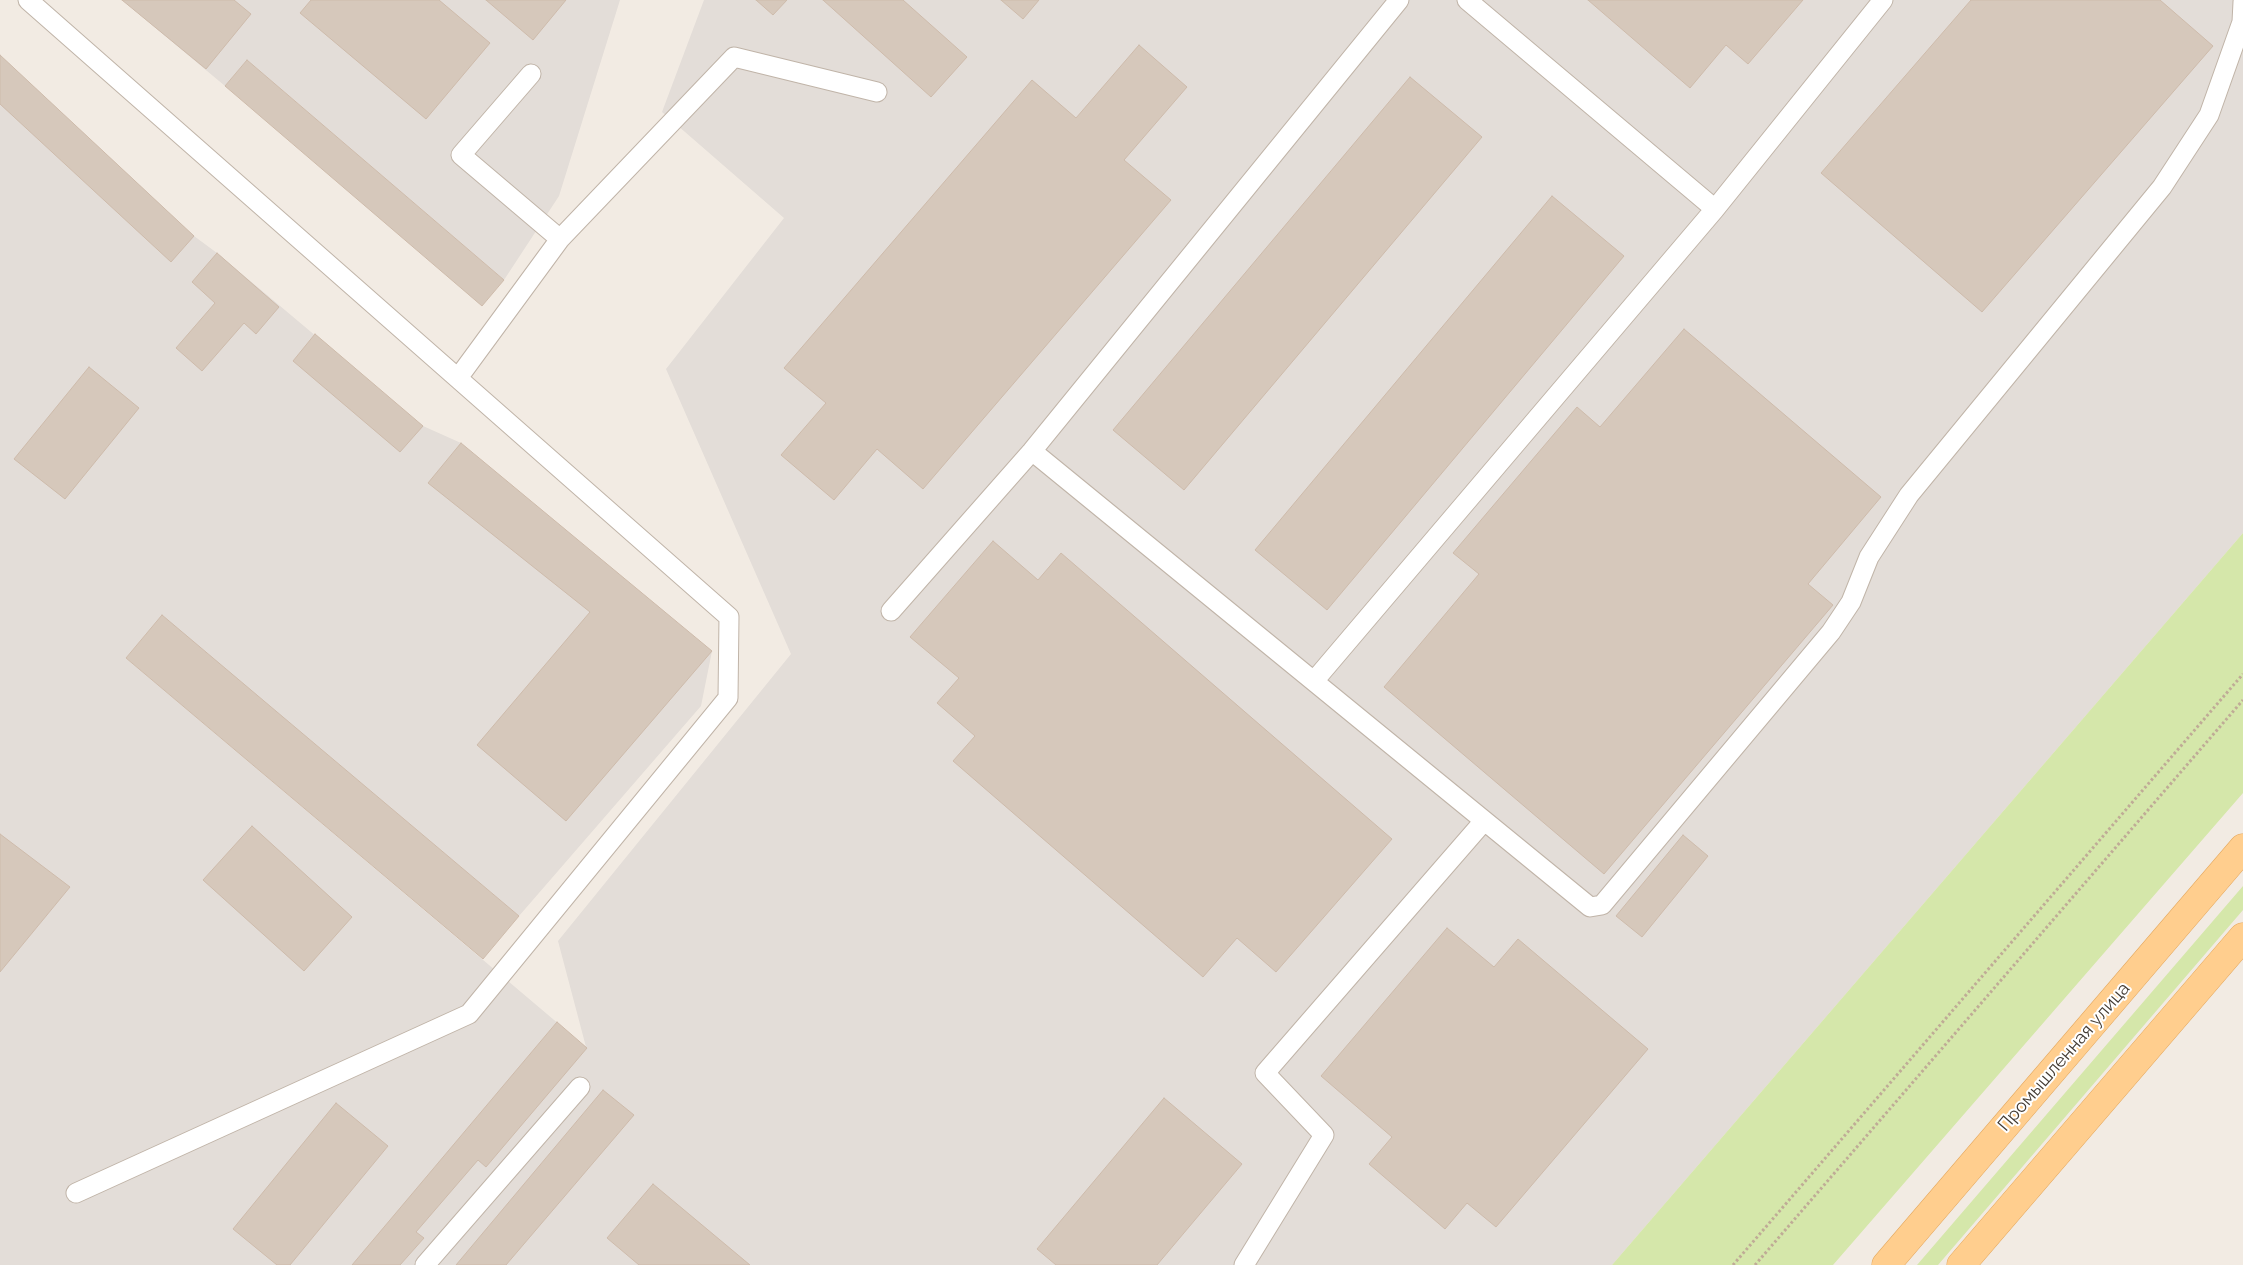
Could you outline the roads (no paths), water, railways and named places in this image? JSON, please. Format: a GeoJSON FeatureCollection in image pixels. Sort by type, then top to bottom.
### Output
{"type":"FeatureCollection","features":[{"type":"Feature","properties":{"kind":"main road","name":"Промышленная улица"},"geometry":{"type":"LineString","coordinates":[[1886,1265],[2243,848]]}},
{"type":"Feature","properties":{"kind":"main road"},"geometry":{"type":"LineString","coordinates":[[1961,1265],[2243,937]]}},
{"type":"Feature","properties":{"kind":"lane"},"geometry":{"type":"LineString","coordinates":[[28,0],[729,617],[728,698],[469,1014],[76,1193]]}},
{"type":"Feature","properties":{"kind":"lane"},"geometry":{"type":"LineString","coordinates":[[891,611],[1032,451],[1399,0]]}},
{"type":"Feature","properties":{"kind":"lane"},"geometry":{"type":"LineString","coordinates":[[1467,0],[1715,209]]}},
{"type":"Feature","properties":{"kind":"lane"},"geometry":{"type":"LineString","coordinates":[[1314,681],[1715,209],[1884,0]]}},
{"type":"Feature","properties":{"kind":"lane"},"geometry":{"type":"LineString","coordinates":[[1032,451],[1590,907],[1602,905],[1831,632],[1851,602],[1869,557],[1908,495],[2162,187],[2209,115],[2242,22],[2243,2]]}},
{"type":"Feature","properties":{"kind":"lane"},"geometry":{"type":"LineString","coordinates":[[458,378],[560,239],[734,57],[877,92]]}},
{"type":"Feature","properties":{"kind":"lane"},"geometry":{"type":"LineString","coordinates":[[530,74],[461,155],[560,239]]}},
{"type":"Feature","properties":{"kind":"lane"},"geometry":{"type":"LineString","coordinates":[[1244,1265],[1324,1135],[1265,1073],[1484,821]]}},
{"type":"Feature","properties":{"kind":"lane"},"geometry":{"type":"LineString","coordinates":[[425,1265],[580,1087]]}}]}
